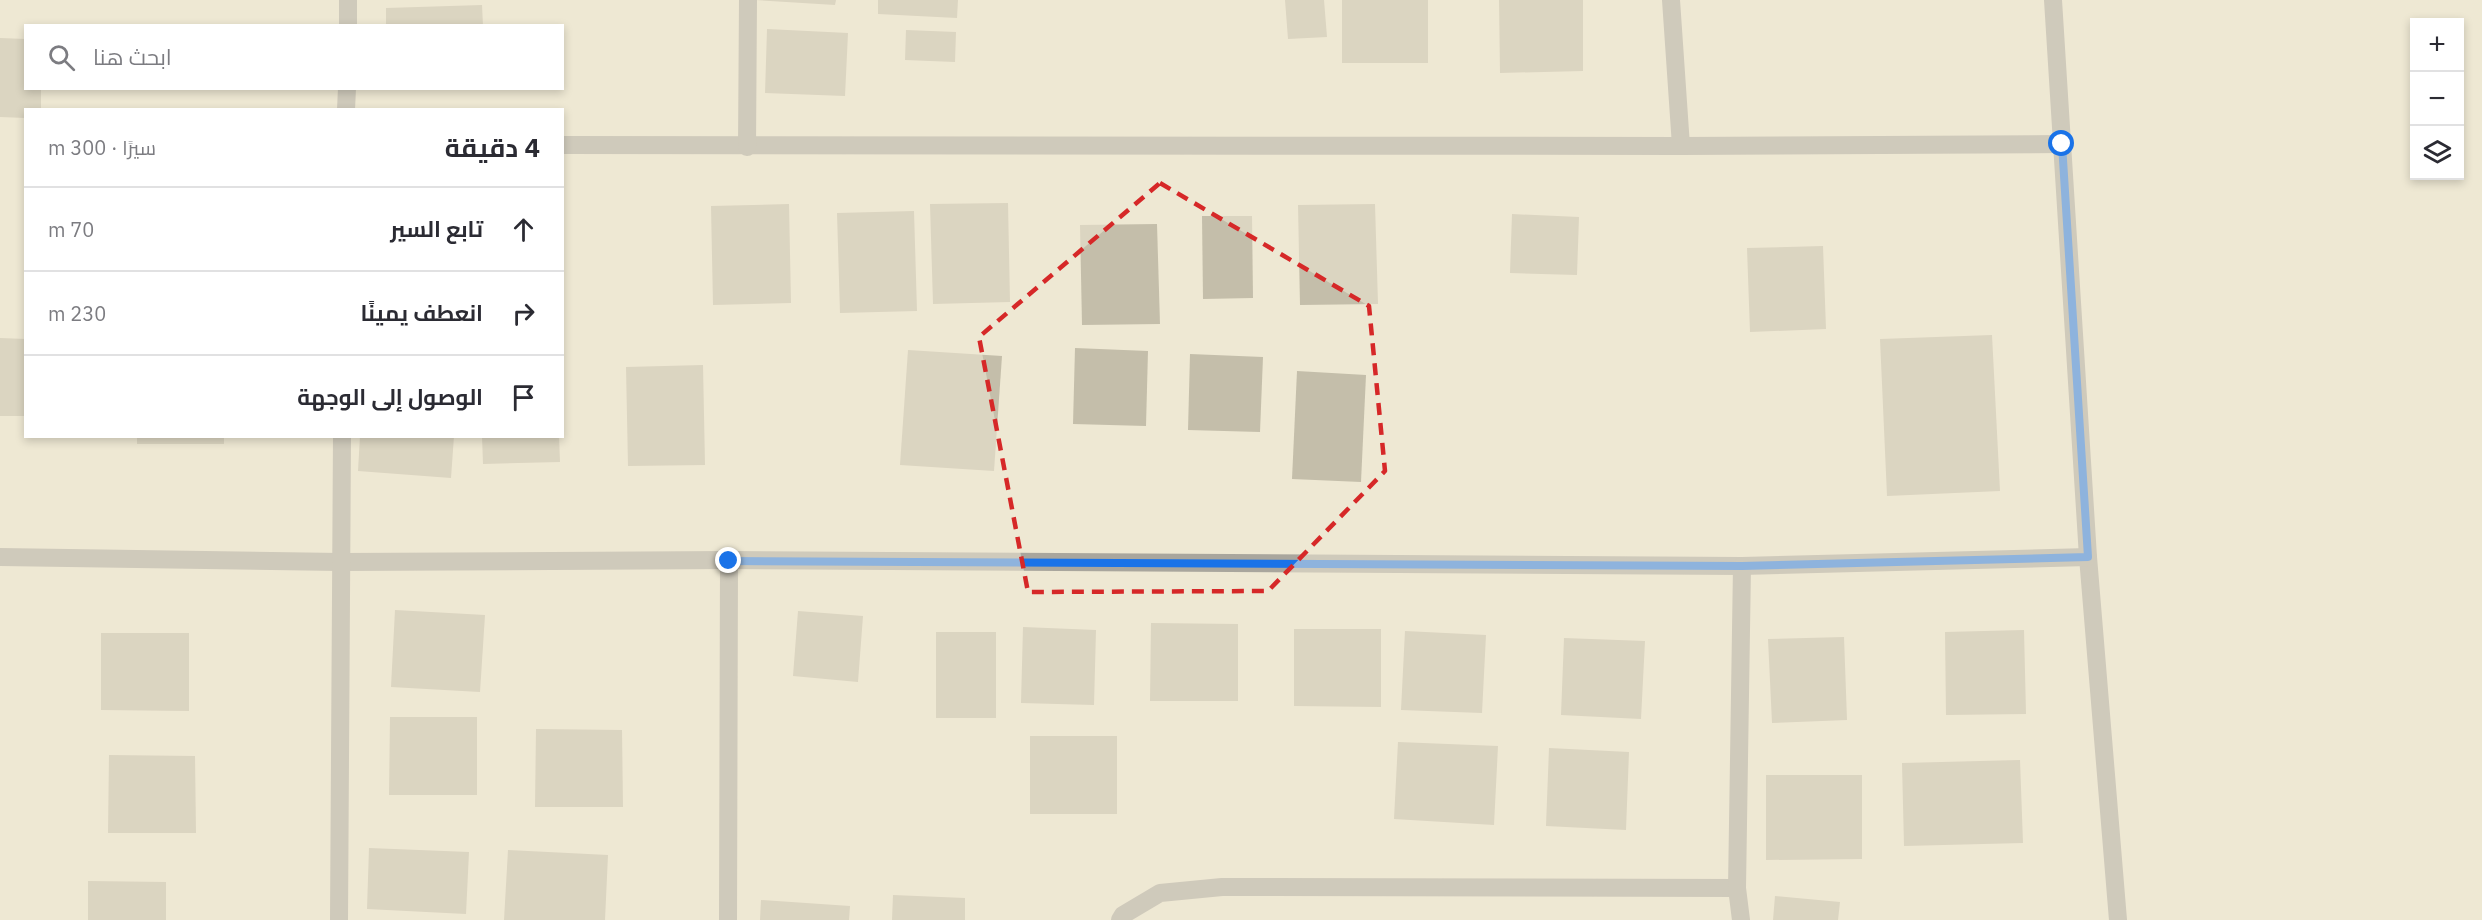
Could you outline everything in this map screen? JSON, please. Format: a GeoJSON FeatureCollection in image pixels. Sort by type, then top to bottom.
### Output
{"type":"FeatureCollection","features":[{"type":"Feature","properties":{"kind":"street"},"geometry":{"type":"LineString","coordinates":[[348,0],[348,24]]}},
{"type":"Feature","properties":{"kind":"street"},"geometry":{"type":"LineString","coordinates":[[747,147],[748,0]]}},
{"type":"Feature","properties":{"kind":"street"},"geometry":{"type":"LineString","coordinates":[[1671,0],[1681,146]]}},
{"type":"Feature","properties":{"kind":"street"},"geometry":{"type":"LineString","coordinates":[[2053,0],[2072,273],[2088,557],[2118,920]]}},
{"type":"Feature","properties":{"kind":"street"},"geometry":{"type":"LineString","coordinates":[[346,108],[347,90]]}},
{"type":"Feature","properties":{"kind":"street"},"geometry":{"type":"LineString","coordinates":[[564,145],[747,147],[2062,144]]}},
{"type":"Feature","properties":{"kind":"street"},"geometry":{"type":"LineString","coordinates":[[339,920],[342,438]]}},
{"type":"Feature","properties":{"kind":"street"},"geometry":{"type":"LineString","coordinates":[[0,557],[340,562],[729,561],[1742,566],[2088,557]]}},
{"type":"Feature","properties":{"kind":"street"},"geometry":{"type":"LineString","coordinates":[[728,920],[729,561]]}},
{"type":"Feature","properties":{"kind":"street"},"geometry":{"type":"LineString","coordinates":[[1741,920],[1737,888],[1742,566]]}},
{"type":"Feature","properties":{"kind":"street"},"geometry":{"type":"LineString","coordinates":[[1120,920],[1123,915],[1160,893],[1222,887],[1737,888]]}},
{"type":"Feature","properties":{"kind":"highlighted area"},"geometry":{"type":"Polygon","coordinates":[[[1160,183],[1369,306],[1385,471],[1268,591],[1028,592],[979,337],[1160,183]]]}},
{"type":"Feature","properties":{"kind":"building"},"geometry":{"type":"Polygon","coordinates":[[[755,0],[836,0],[835,5],[755,0]]]}},
{"type":"Feature","properties":{"kind":"building"},"geometry":{"type":"Polygon","coordinates":[[[878,0],[958,0],[957,18],[878,14],[878,0]]]}},
{"type":"Feature","properties":{"kind":"building"},"geometry":{"type":"Polygon","coordinates":[[[1285,0],[1324,0],[1327,37],[1288,39],[1285,0]]]}},
{"type":"Feature","properties":{"kind":"building"},"geometry":{"type":"Polygon","coordinates":[[[1342,0],[1428,0],[1428,63],[1342,63],[1342,0]]]}},
{"type":"Feature","properties":{"kind":"building"},"geometry":{"type":"Polygon","coordinates":[[[1499,0],[1583,0],[1583,71],[1500,73],[1499,0]]]}},
{"type":"Feature","properties":{"kind":"building"},"geometry":{"type":"Polygon","coordinates":[[[482,5],[483,24],[386,24],[386,8],[482,5]]]}},
{"type":"Feature","properties":{"kind":"building"},"geometry":{"type":"Polygon","coordinates":[[[767,29],[848,33],[845,96],[765,93],[767,29]]]}},
{"type":"Feature","properties":{"kind":"building"},"geometry":{"type":"Polygon","coordinates":[[[906,30],[956,32],[955,62],[905,60],[906,30]]]}},
{"type":"Feature","properties":{"kind":"building"},"geometry":{"type":"Polygon","coordinates":[[[0,38],[24,39],[24,90],[41,90],[41,108],[24,108],[24,118],[0,117],[0,38]]]}},
{"type":"Feature","properties":{"kind":"building"},"geometry":{"type":"Polygon","coordinates":[[[1008,203],[1010,302],[933,304],[930,204],[1008,203]]]}},
{"type":"Feature","properties":{"kind":"building"},"geometry":{"type":"Polygon","coordinates":[[[789,204],[791,303],[713,305],[711,206],[789,204]]]}},
{"type":"Feature","properties":{"kind":"building"},"geometry":{"type":"Polygon","coordinates":[[[1375,204],[1378,304],[1300,305],[1298,205],[1375,204]]]}},
{"type":"Feature","properties":{"kind":"building"},"geometry":{"type":"Polygon","coordinates":[[[914,211],[917,311],[840,313],[837,213],[914,211]]]}},
{"type":"Feature","properties":{"kind":"building"},"geometry":{"type":"Polygon","coordinates":[[[1512,214],[1579,217],[1577,275],[1510,273],[1512,214]]]}},
{"type":"Feature","properties":{"kind":"building"},"geometry":{"type":"Polygon","coordinates":[[[1202,216],[1252,216],[1253,298],[1203,299],[1202,216]]]}},
{"type":"Feature","properties":{"kind":"building"},"geometry":{"type":"Polygon","coordinates":[[[1157,224],[1160,324],[1082,325],[1080,225],[1157,224]]]}},
{"type":"Feature","properties":{"kind":"building"},"geometry":{"type":"Polygon","coordinates":[[[1823,246],[1826,329],[1750,332],[1747,248],[1823,246]]]}},
{"type":"Feature","properties":{"kind":"building"},"geometry":{"type":"Polygon","coordinates":[[[1992,335],[2000,491],[1887,496],[1880,339],[1992,335]]]}},
{"type":"Feature","properties":{"kind":"building"},"geometry":{"type":"Polygon","coordinates":[[[0,338],[24,339],[24,416],[0,416],[0,338]]]}},
{"type":"Feature","properties":{"kind":"building"},"geometry":{"type":"Polygon","coordinates":[[[1075,348],[1148,351],[1146,426],[1073,424],[1075,348]]]}},
{"type":"Feature","properties":{"kind":"building"},"geometry":{"type":"Polygon","coordinates":[[[908,350],[1002,356],[994,471],[900,465],[908,350]]]}},
{"type":"Feature","properties":{"kind":"building"},"geometry":{"type":"Polygon","coordinates":[[[1190,354],[1263,357],[1260,432],[1188,430],[1190,354]]]}},
{"type":"Feature","properties":{"kind":"building"},"geometry":{"type":"Polygon","coordinates":[[[703,365],[705,465],[628,466],[626,367],[703,365]]]}},
{"type":"Feature","properties":{"kind":"building"},"geometry":{"type":"Polygon","coordinates":[[[1297,371],[1366,375],[1361,482],[1292,479],[1297,371]]]}},
{"type":"Feature","properties":{"kind":"building"},"geometry":{"type":"Polygon","coordinates":[[[137,438],[224,438],[224,444],[137,444],[137,438]]]}},
{"type":"Feature","properties":{"kind":"building"},"geometry":{"type":"Polygon","coordinates":[[[360,438],[454,438],[451,478],[358,471],[360,438]]]}},
{"type":"Feature","properties":{"kind":"building"},"geometry":{"type":"Polygon","coordinates":[[[482,438],[559,438],[560,462],[483,464],[482,438]]]}},
{"type":"Feature","properties":{"kind":"building"},"geometry":{"type":"Polygon","coordinates":[[[395,610],[485,615],[480,692],[391,687],[395,610]]]}},
{"type":"Feature","properties":{"kind":"building"},"geometry":{"type":"Polygon","coordinates":[[[798,611],[863,616],[858,682],[793,676],[798,611]]]}},
{"type":"Feature","properties":{"kind":"building"},"geometry":{"type":"Polygon","coordinates":[[[1151,623],[1238,624],[1238,701],[1150,701],[1151,623]]]}},
{"type":"Feature","properties":{"kind":"building"},"geometry":{"type":"Polygon","coordinates":[[[1023,627],[1096,630],[1094,705],[1021,703],[1023,627]]]}},
{"type":"Feature","properties":{"kind":"building"},"geometry":{"type":"Polygon","coordinates":[[[1294,629],[1381,629],[1381,707],[1294,706],[1294,629]]]}},
{"type":"Feature","properties":{"kind":"building"},"geometry":{"type":"Polygon","coordinates":[[[2024,630],[2026,714],[1946,715],[1945,632],[2024,630]]]}},
{"type":"Feature","properties":{"kind":"building"},"geometry":{"type":"Polygon","coordinates":[[[1405,631],[1486,635],[1482,713],[1401,710],[1405,631]]]}},
{"type":"Feature","properties":{"kind":"building"},"geometry":{"type":"Polygon","coordinates":[[[936,632],[996,632],[996,718],[936,718],[936,632]]]}},
{"type":"Feature","properties":{"kind":"building"},"geometry":{"type":"Polygon","coordinates":[[[101,633],[189,633],[189,711],[101,710],[101,633]]]}},
{"type":"Feature","properties":{"kind":"building"},"geometry":{"type":"Polygon","coordinates":[[[1844,637],[1847,720],[1772,723],[1768,639],[1844,637]]]}},
{"type":"Feature","properties":{"kind":"building"},"geometry":{"type":"Polygon","coordinates":[[[1564,638],[1645,641],[1641,719],[1561,715],[1564,638]]]}},
{"type":"Feature","properties":{"kind":"building"},"geometry":{"type":"Polygon","coordinates":[[[390,717],[477,717],[477,795],[389,795],[390,717]]]}},
{"type":"Feature","properties":{"kind":"building"},"geometry":{"type":"Polygon","coordinates":[[[536,729],[622,730],[623,807],[535,807],[536,729]]]}},
{"type":"Feature","properties":{"kind":"building"},"geometry":{"type":"Polygon","coordinates":[[[1030,736],[1117,736],[1117,814],[1030,814],[1030,736]]]}},
{"type":"Feature","properties":{"kind":"building"},"geometry":{"type":"Polygon","coordinates":[[[1398,742],[1498,746],[1494,825],[1394,819],[1398,742]]]}},
{"type":"Feature","properties":{"kind":"building"},"geometry":{"type":"Polygon","coordinates":[[[1549,748],[1629,752],[1626,830],[1546,826],[1549,748]]]}},
{"type":"Feature","properties":{"kind":"building"},"geometry":{"type":"Polygon","coordinates":[[[109,755],[195,756],[196,833],[108,833],[109,755]]]}},
{"type":"Feature","properties":{"kind":"building"},"geometry":{"type":"Polygon","coordinates":[[[2020,760],[2023,843],[1904,846],[1902,763],[2020,760]]]}},
{"type":"Feature","properties":{"kind":"building"},"geometry":{"type":"Polygon","coordinates":[[[1766,775],[1862,775],[1862,859],[1766,860],[1766,775]]]}},
{"type":"Feature","properties":{"kind":"building"},"geometry":{"type":"Polygon","coordinates":[[[369,848],[469,852],[466,914],[367,909],[369,848]]]}},
{"type":"Feature","properties":{"kind":"building"},"geometry":{"type":"Polygon","coordinates":[[[508,850],[608,855],[605,920],[504,920],[508,850]]]}},
{"type":"Feature","properties":{"kind":"building"},"geometry":{"type":"Polygon","coordinates":[[[88,881],[166,882],[166,920],[88,920],[88,881]]]}},
{"type":"Feature","properties":{"kind":"building"},"geometry":{"type":"Polygon","coordinates":[[[893,895],[965,898],[965,920],[892,920],[893,895]]]}},
{"type":"Feature","properties":{"kind":"building"},"geometry":{"type":"Polygon","coordinates":[[[1775,896],[1840,902],[1838,920],[1773,920],[1775,896]]]}},
{"type":"Feature","properties":{"kind":"building"},"geometry":{"type":"Polygon","coordinates":[[[761,900],[850,906],[849,920],[760,920],[761,900]]]}},
{"type":"Feature","properties":{"kind":"route"},"geometry":{"type":"LineString","coordinates":[[729,561],[1742,566],[2088,557],[2072,262],[2062,144]]}}]}
